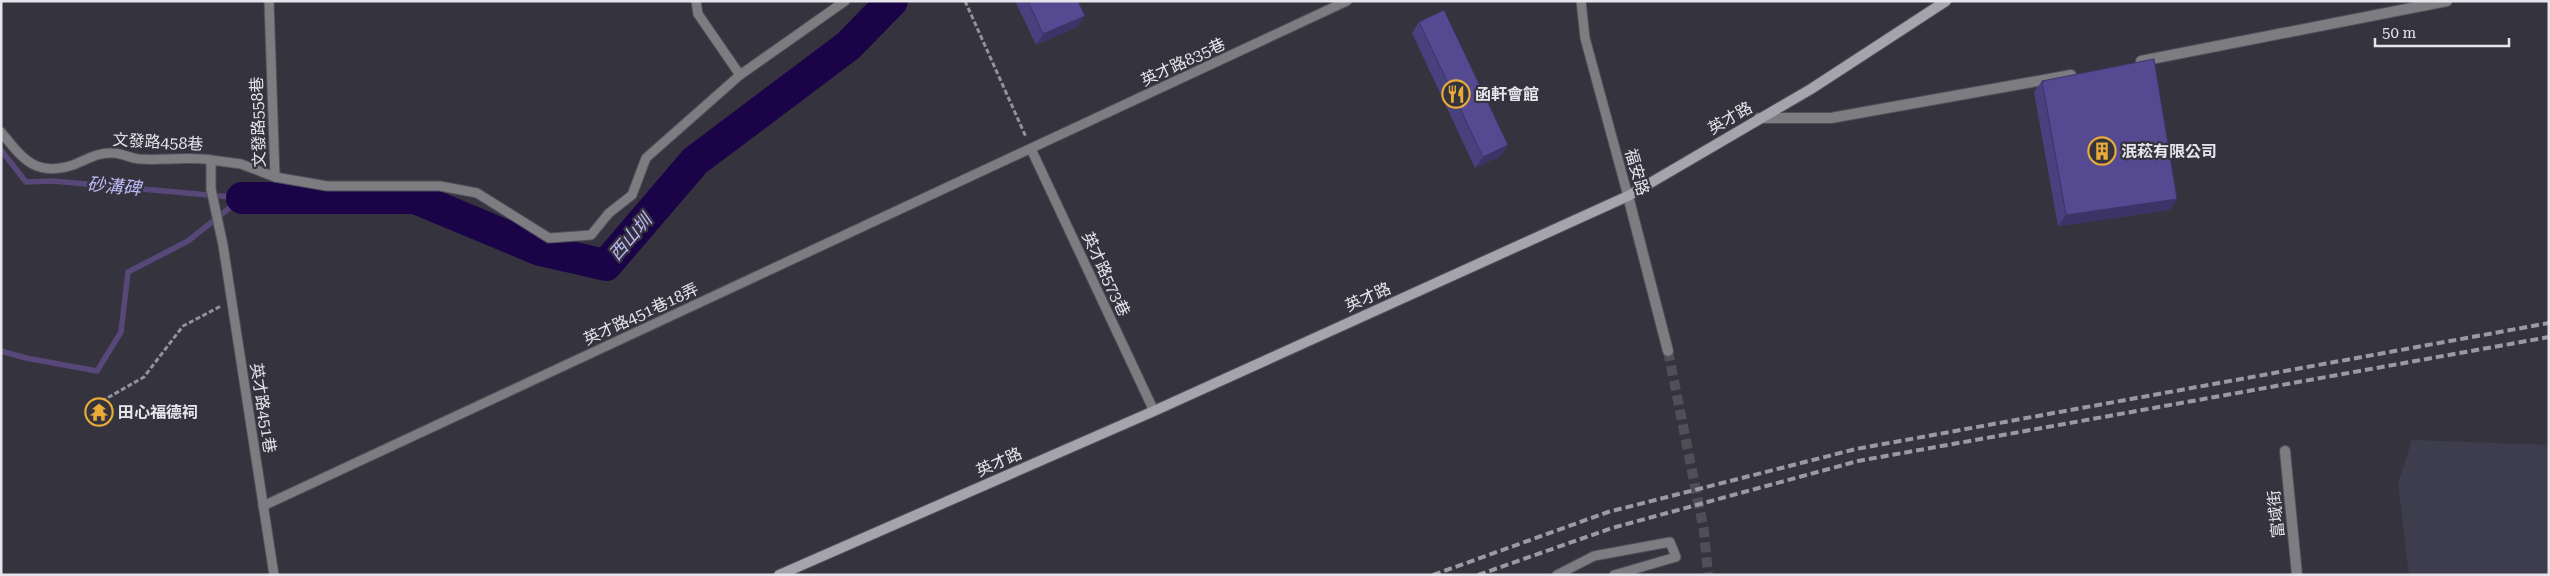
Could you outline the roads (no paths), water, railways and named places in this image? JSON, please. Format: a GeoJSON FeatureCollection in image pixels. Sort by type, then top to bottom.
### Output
{"type":"FeatureCollection","features":[{"type":"Feature","properties":{"kind":"street","name":"英才路"},"geometry":{"type":"LineString","coordinates":[[779,575],[1154,411],[1628,196],[1758,118],[1811,89],[1946,1]]}},
{"type":"Feature","properties":{"kind":"street"},"geometry":{"type":"LineString","coordinates":[[2126,64],[2447,1]]}},
{"type":"Feature","properties":{"kind":"street"},"geometry":{"type":"LineString","coordinates":[[1758,118],[1831,118],[2078,74]]}},
{"type":"Feature","properties":{"kind":"street","name":"福安路"},"geometry":{"type":"LineString","coordinates":[[1628,196],[1668,350]]}},
{"type":"Feature","properties":{"kind":"street","name":"富域街"},"geometry":{"type":"LineString","coordinates":[[2284,451],[2296,575]]}},
{"type":"Feature","properties":{"kind":"lane","name":"文發路558巷"},"geometry":{"type":"LineString","coordinates":[[211,160],[241,164],[275,177],[269,1]]}},
{"type":"Feature","properties":{"kind":"lane"},"geometry":{"type":"LineString","coordinates":[[696,1],[698,14],[740,75]]}},
{"type":"Feature","properties":{"kind":"lane"},"geometry":{"type":"LineString","coordinates":[[275,177],[327,186],[440,186],[477,193],[549,238],[591,235],[610,214],[632,195],[646,158],[740,75],[845,1]]}},
{"type":"Feature","properties":{"kind":"lane","name":"英才路835巷"},"geometry":{"type":"LineString","coordinates":[[1031,149],[1347,1]]}},
{"type":"Feature","properties":{"kind":"lane","name":"福安路"},"geometry":{"type":"LineString","coordinates":[[1581,1],[1585,38],[1628,196]]}},
{"type":"Feature","properties":{"kind":"lane","name":"文發路458巷"},"geometry":{"type":"LineString","coordinates":[[1,132],[26,163],[44,170],[72,165],[92,156],[113,153],[137,159],[197,158],[211,160]]}},
{"type":"Feature","properties":{"kind":"lane","name":"英才路573巷"},"geometry":{"type":"LineString","coordinates":[[1031,149],[1154,411]]}},
{"type":"Feature","properties":{"kind":"lane","name":"英才路451巷18弄"},"geometry":{"type":"LineString","coordinates":[[263,506],[1031,149]]}},
{"type":"Feature","properties":{"kind":"lane","name":"英才路451巷"},"geometry":{"type":"LineString","coordinates":[[211,160],[211,189],[223,245],[274,575]]}},
{"type":"Feature","properties":{"kind":"lane"},"geometry":{"type":"LineString","coordinates":[[1557,575],[1594,556],[1670,542],[1676,557],[1614,575]]}},
{"type":"Feature","properties":{"kind":"waterway","name":"西山圳"},"geometry":{"type":"LineString","coordinates":[[242,198],[415,198],[540,250],[606,265],[695,161],[848,46],[892,1]]}},
{"type":"Feature","properties":{"kind":"waterway","name":"砂溝碑"},"geometry":{"type":"LineString","coordinates":[[1,150],[26,182],[53,181],[242,198]]}},
{"type":"Feature","properties":{"kind":"waterway"},"geometry":{"type":"LineString","coordinates":[[1,351],[26,358],[97,371],[121,332],[128,272],[188,241],[242,198]]}},
{"type":"Feature","properties":{"kind":"tunnel"},"geometry":{"type":"LineString","coordinates":[[1668,351],[1704,531],[1708,575]]}},
{"type":"Feature","properties":{"kind":"railway"},"geometry":{"type":"LineString","coordinates":[[1433,575],[1608,512],[1856,449],[2549,323]]}},
{"type":"Feature","properties":{"kind":"railway"},"geometry":{"type":"LineString","coordinates":[[1478,575],[1612,528],[1858,461],[2549,337]]}},
{"type":"Feature","properties":{"kind":"place","name":"函軒會館"},"geometry":{"type":"Point","coordinates":[1456,94]}},
{"type":"Feature","properties":{"kind":"place","name":"泯菘有限公司"},"geometry":{"type":"Point","coordinates":[2102,151]}},
{"type":"Feature","properties":{"kind":"place","name":"田心福德祠"},"geometry":{"type":"Point","coordinates":[99,412]}}]}
